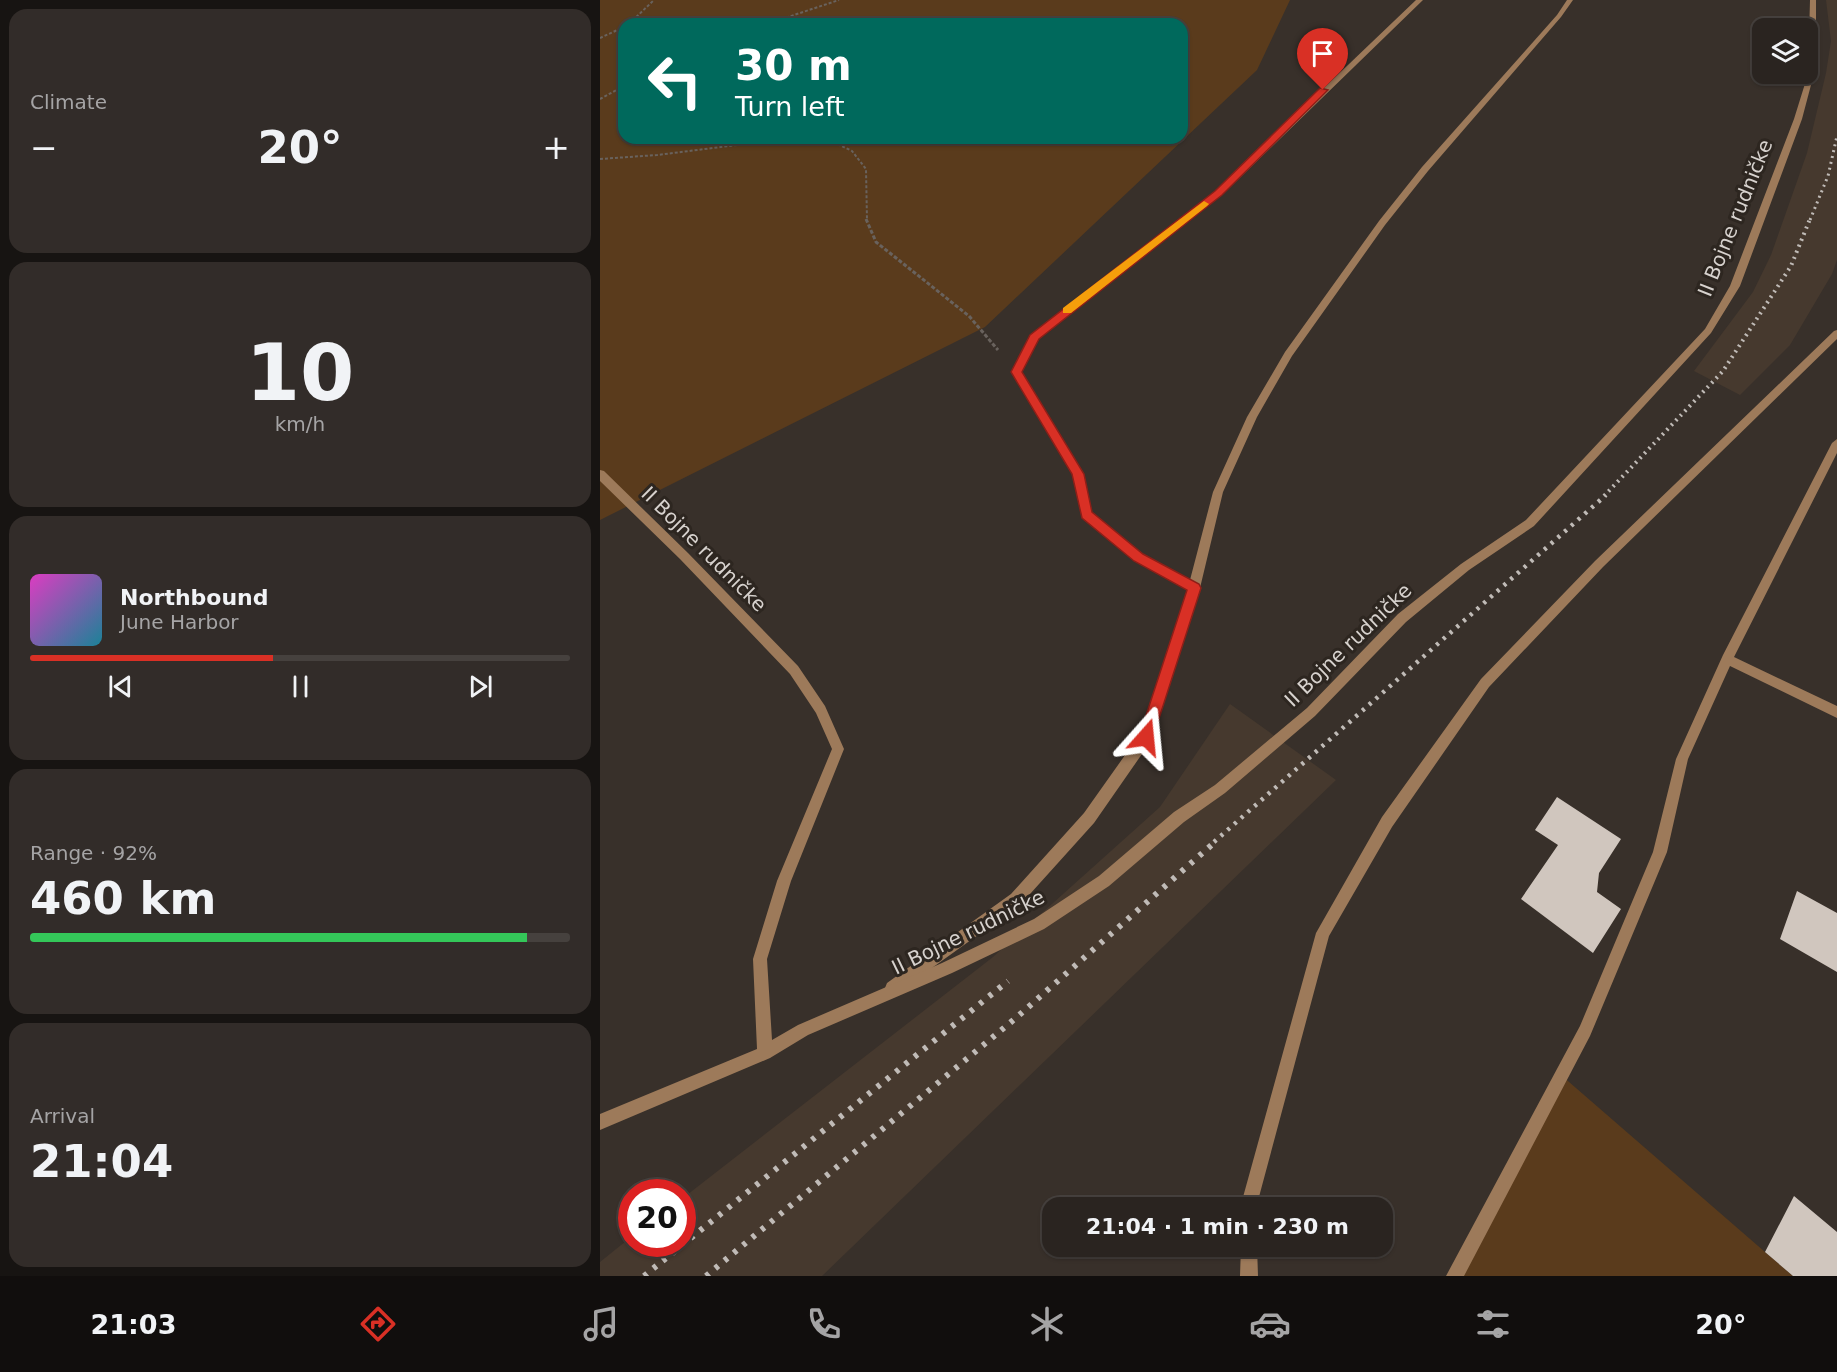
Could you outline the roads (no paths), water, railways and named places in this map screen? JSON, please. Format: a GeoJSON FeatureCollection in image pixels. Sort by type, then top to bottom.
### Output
{"type":"FeatureCollection","features":[{"type":"Feature","properties":{"kind":"street"},"geometry":{"type":"LineString","coordinates":[[1194,588],[1138,557],[1087,514],[1078,474],[1016,372],[1034,337],[1219,193],[1420,0]]}},
{"type":"Feature","properties":{"kind":"street"},"geometry":{"type":"LineString","coordinates":[[879,997],[1016,899],[1089,818],[1146,737],[1194,588],[1218,492],[1252,417],[1288,354],[1382,223],[1559,16],[1570,0]]}},
{"type":"Feature","properties":{"kind":"street","name":"II Bojne rudničke"},"geometry":{"type":"LineString","coordinates":[[600,1122],[765,1053],[802,1030],[1039,924],[1104,881],[1179,817],[1220,789],[1311,712],[1402,618],[1465,567],[1530,523],[1708,331],[1734,286],[1798,119],[1812,66],[1813,0]]}},
{"type":"Feature","properties":{"kind":"street"},"geometry":{"type":"LineString","coordinates":[[1251,1197],[1323,933],[1387,822],[1485,683],[1599,564],[1837,333]]}},
{"type":"Feature","properties":{"kind":"street"},"geometry":{"type":"LineString","coordinates":[[1455,1276],[1585,1031],[1660,852],[1682,759],[1727,659],[1837,443]]}},
{"type":"Feature","properties":{"kind":"street","name":"II Bojne rudničke"},"geometry":{"type":"LineString","coordinates":[[600,474],[684,556],[794,670],[821,710],[838,749],[784,881],[760,959],[765,1053]]}},
{"type":"Feature","properties":{"kind":"street"},"geometry":{"type":"LineString","coordinates":[[1727,659],[1837,712]]}},
{"type":"Feature","properties":{"kind":"street"},"geometry":{"type":"LineString","coordinates":[[1249,1257],[1249,1276]]}},
{"type":"Feature","properties":{"kind":"railway"},"geometry":{"type":"LineString","coordinates":[[1810,220],[1828,176],[1837,136]]}},
{"type":"Feature","properties":{"kind":"railway"},"geometry":{"type":"LineString","coordinates":[[1604,496],[1723,371],[1791,266],[1810,219]]}},
{"type":"Feature","properties":{"kind":"railway"},"geometry":{"type":"LineString","coordinates":[[1214,842],[1606,495]]}},
{"type":"Feature","properties":{"kind":"railway"},"geometry":{"type":"LineString","coordinates":[[706,1276],[1017,1017],[1216,841]]}},
{"type":"Feature","properties":{"kind":"railway"},"geometry":{"type":"LineString","coordinates":[[644,1276],[1008,981]]}}]}
